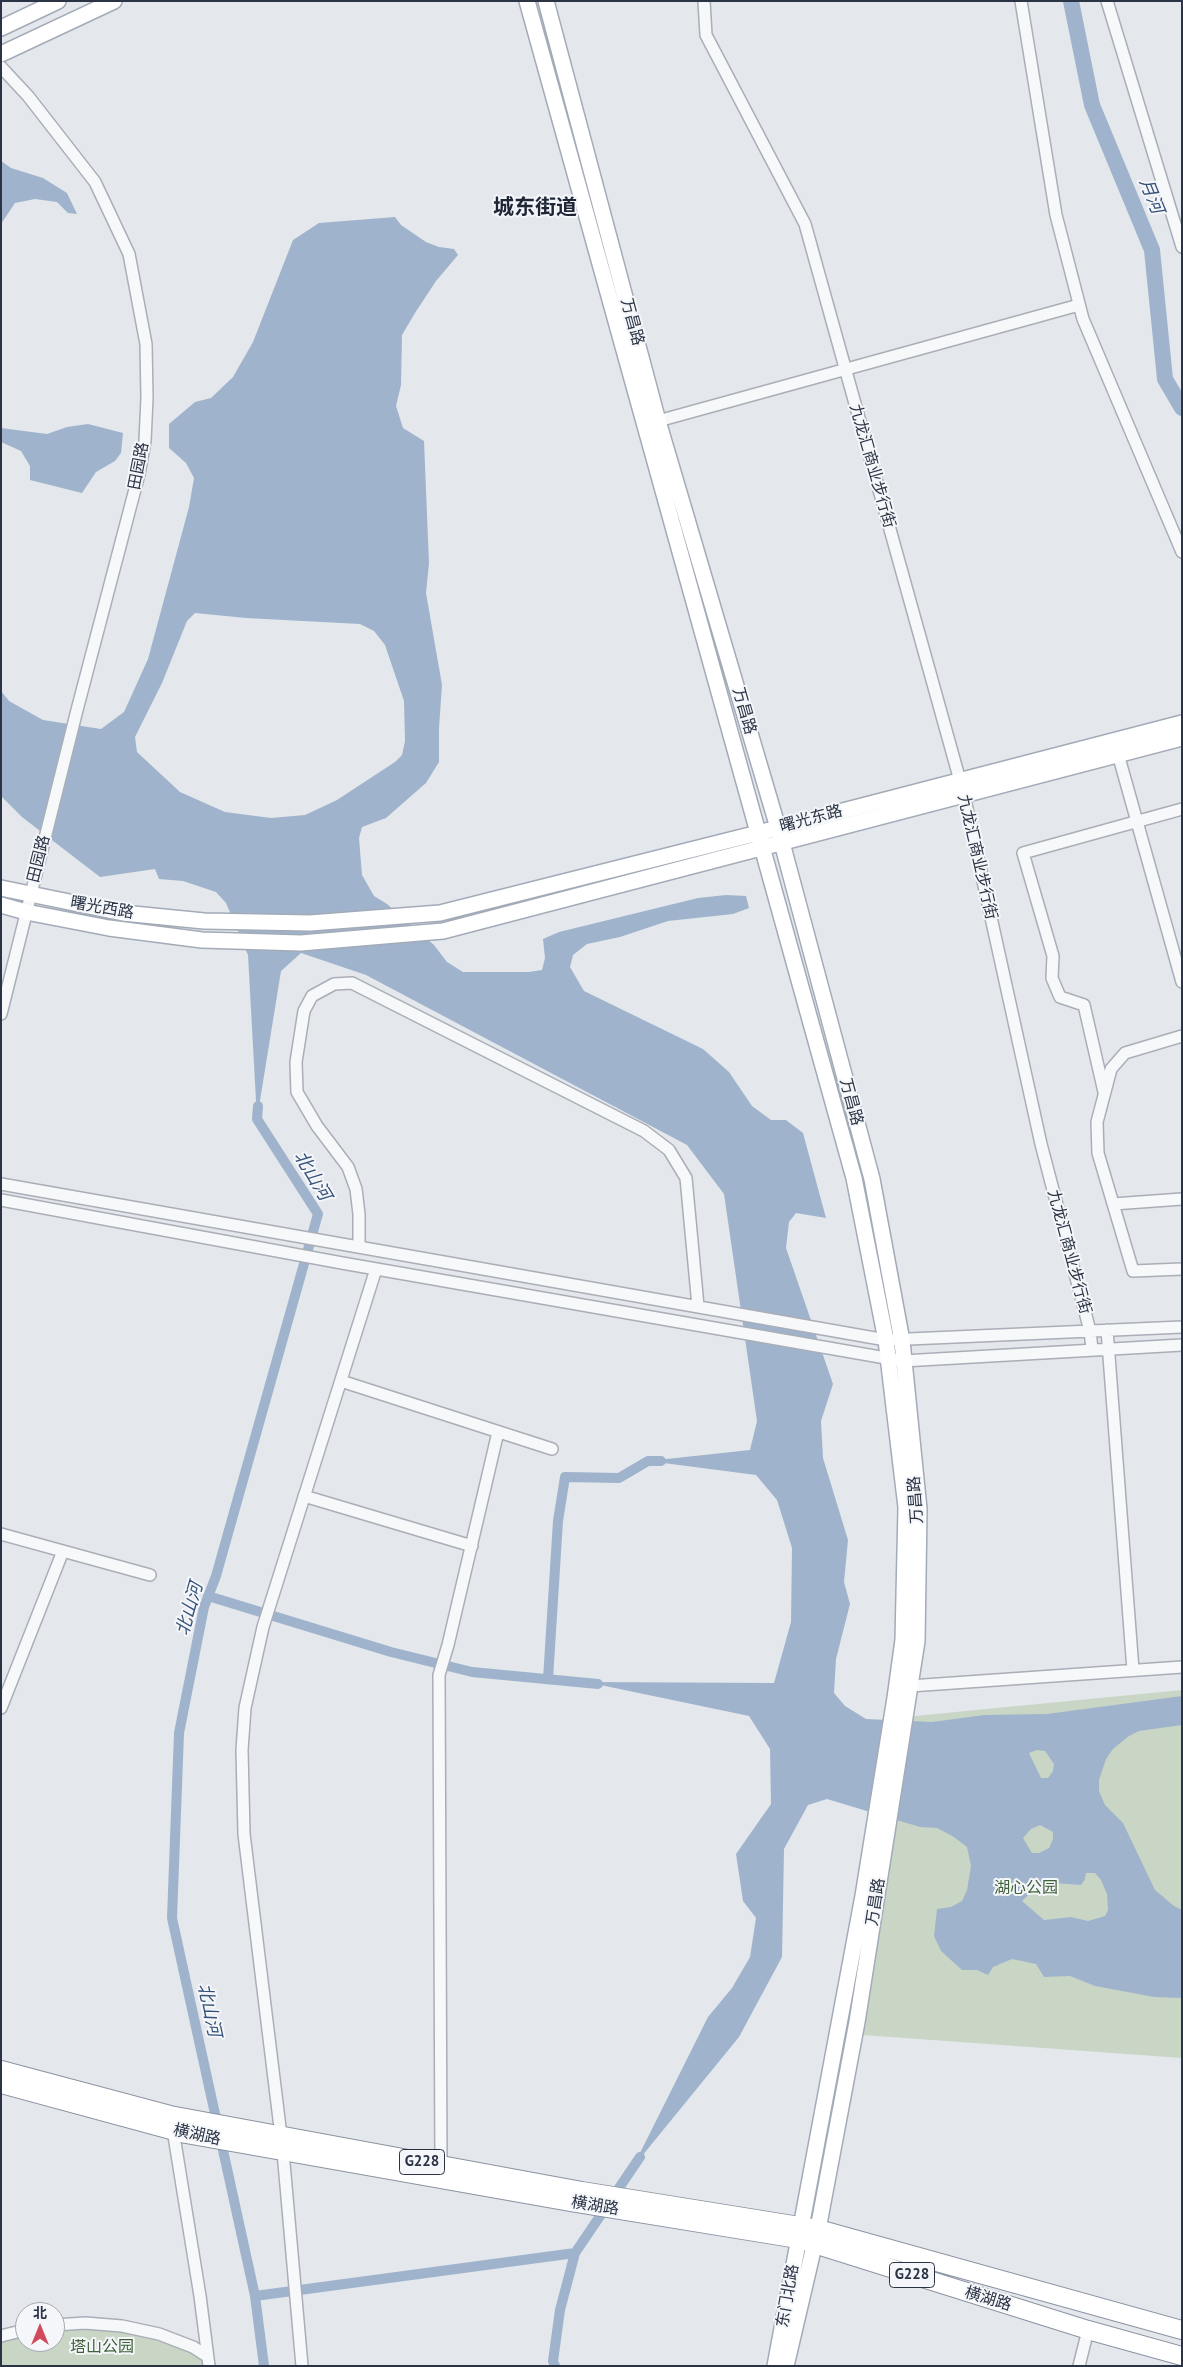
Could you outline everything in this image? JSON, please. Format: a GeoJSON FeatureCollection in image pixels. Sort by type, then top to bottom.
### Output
{"type":"FeatureCollection","features":[{"type":"Feature","properties":{"kind":"highway","name":"横湖路"},"geometry":{"type":"LineString","coordinates":[[1,2070],[176,2126],[261,2140]]}},
{"type":"Feature","properties":{"kind":"highway","name":"横湖路"},"geometry":{"type":"LineString","coordinates":[[1,2084],[176,2126],[576,2196],[808,2234],[1182,2330]]}},
{"type":"Feature","properties":{"kind":"highway","name":"横湖路"},"geometry":{"type":"LineString","coordinates":[[282,2144],[441,2166],[576,2196]]}},
{"type":"Feature","properties":{"kind":"highway","name":"横湖路"},"geometry":{"type":"LineString","coordinates":[[808,2234],[1088,2330],[1182,2356]]}},
{"type":"Feature","properties":{"kind":"main road"},"geometry":{"type":"LineString","coordinates":[[1,28],[58,1]]}},
{"type":"Feature","properties":{"kind":"main road"},"geometry":{"type":"LineString","coordinates":[[1,54],[114,1]]}},
{"type":"Feature","properties":{"kind":"main road","name":"万昌路"},"geometry":{"type":"LineString","coordinates":[[527,1],[854,1178],[886,1340],[906,1507],[901,1700],[882,1817],[857,2022],[808,2234]]}},
{"type":"Feature","properties":{"kind":"main road","name":"万昌路"},"geometry":{"type":"LineString","coordinates":[[546,1],[658,421],[778,828],[872,1180],[902,1341],[919,1509],[917,1641],[910,1686],[901,1700]]}},
{"type":"Feature","properties":{"kind":"main road","name":"曙光东路"},"geometry":{"type":"LineString","coordinates":[[202,940],[301,943],[443,931],[782,843],[1182,723]]}},
{"type":"Feature","properties":{"kind":"main road","name":"曙光东路"},"geometry":{"type":"LineString","coordinates":[[204,921],[310,923],[440,913],[778,828],[1118,754],[1182,738]]}},
{"type":"Feature","properties":{"kind":"main road","name":"曙光西路"},"geometry":{"type":"LineString","coordinates":[[1,888],[123,913],[204,921]]}},
{"type":"Feature","properties":{"kind":"main road","name":"曙光西路"},"geometry":{"type":"LineString","coordinates":[[1,905],[26,912],[109,928],[202,940]]}},
{"type":"Feature","properties":{"kind":"main road","name":"东门北路"},"geometry":{"type":"LineString","coordinates":[[775,2366],[808,2234]]}},
{"type":"Feature","properties":{"kind":"main road","name":"东门北路"},"geometry":{"type":"LineString","coordinates":[[786,2366],[808,2234]]}},
{"type":"Feature","properties":{"kind":"street","name":"九龙汇商业步行街"},"geometry":{"type":"LineString","coordinates":[[704,1],[706,35],[805,224],[961,788],[1041,1144],[1090,1331],[1092,1349]]}},
{"type":"Feature","properties":{"kind":"street"},"geometry":{"type":"LineString","coordinates":[[1021,1],[1056,216],[1083,319],[1182,552]]}},
{"type":"Feature","properties":{"kind":"street"},"geometry":{"type":"LineString","coordinates":[[1107,1],[1182,247]]}},
{"type":"Feature","properties":{"kind":"street","name":"田园路"},"geometry":{"type":"LineString","coordinates":[[1,67],[28,96],[95,182],[129,254],[146,344],[147,407],[145,441],[140,474],[36,868],[1,1014]]}},
{"type":"Feature","properties":{"kind":"street"},"geometry":{"type":"LineString","coordinates":[[658,421],[1079,305]]}},
{"type":"Feature","properties":{"kind":"street"},"geometry":{"type":"LineString","coordinates":[[1118,754],[1182,982]]}},
{"type":"Feature","properties":{"kind":"street"},"geometry":{"type":"LineString","coordinates":[[1104,1092],[1084,1006],[1060,997],[1052,978],[1053,956],[1024,853],[1182,809]]}},
{"type":"Feature","properties":{"kind":"street"},"geometry":{"type":"LineString","coordinates":[[359,1247],[359,1214],[356,1189],[348,1167],[317,1126],[297,1092],[296,1062],[304,1011],[312,996],[334,984],[352,983],[644,1131],[669,1150],[686,1178],[698,1306]]}},
{"type":"Feature","properties":{"kind":"street"},"geometry":{"type":"LineString","coordinates":[[1182,1036],[1125,1052],[1111,1069],[1097,1122],[1098,1153],[1133,1271],[1182,1269]]}},
{"type":"Feature","properties":{"kind":"street"},"geometry":{"type":"LineString","coordinates":[[1,1184],[886,1340],[902,1341],[1182,1326]]}},
{"type":"Feature","properties":{"kind":"street"},"geometry":{"type":"LineString","coordinates":[[1113,1204],[1182,1199]]}},
{"type":"Feature","properties":{"kind":"street"},"geometry":{"type":"LineString","coordinates":[[1,1200],[342,1263],[903,1361],[1182,1344]]}},
{"type":"Feature","properties":{"kind":"street"},"geometry":{"type":"LineString","coordinates":[[302,2366],[282,2144],[244,1834],[242,1750],[245,1708],[262,1626],[376,1269]]}},
{"type":"Feature","properties":{"kind":"street"},"geometry":{"type":"LineString","coordinates":[[1107,1330],[1133,1670]]}},
{"type":"Feature","properties":{"kind":"street"},"geometry":{"type":"LineString","coordinates":[[341,1382],[552,1449]]}},
{"type":"Feature","properties":{"kind":"street"},"geometry":{"type":"LineString","coordinates":[[441,2166],[439,1675],[448,1645],[498,1432]]}},
{"type":"Feature","properties":{"kind":"street"},"geometry":{"type":"LineString","coordinates":[[304,1496],[472,1546]]}},
{"type":"Feature","properties":{"kind":"street"},"geometry":{"type":"LineString","coordinates":[[1,1534],[150,1575]]}},
{"type":"Feature","properties":{"kind":"street"},"geometry":{"type":"LineString","coordinates":[[1,1708],[63,1551]]}},
{"type":"Feature","properties":{"kind":"street"},"geometry":{"type":"LineString","coordinates":[[910,1686],[1182,1667]]}},
{"type":"Feature","properties":{"kind":"street"},"geometry":{"type":"LineString","coordinates":[[176,2126],[208,2361]]}},
{"type":"Feature","properties":{"kind":"street"},"geometry":{"type":"LineString","coordinates":[[65,2324],[85,2323],[122,2326],[160,2334],[193,2347],[208,2361]]}},
{"type":"Feature","properties":{"kind":"street"},"geometry":{"type":"LineString","coordinates":[[1079,2366],[1088,2330]]}},
{"type":"Feature","properties":{"kind":"street"},"geometry":{"type":"LineString","coordinates":[[1,2336],[15,2332]]}},
{"type":"Feature","properties":{"kind":"green space","name":"湖心公园"},"geometry":{"type":"Polygon","coordinates":[[[1182,1690],[1182,2058],[849,2034],[846,2027],[894,1718],[1182,1690]]]}},
{"type":"Feature","properties":{"kind":"green space","name":"塔山公园"},"geometry":{"type":"Polygon","coordinates":[[[65,2330],[125,2331],[178,2346],[202,2360],[203,2366],[1,2366],[1,2342],[15,2338],[15,2352],[65,2352],[65,2330]]]}},
{"type":"Feature","properties":{"kind":"water"},"geometry":{"type":"Polygon","coordinates":[[[1,161],[11,168],[43,178],[67,193],[77,214],[68,213],[57,202],[35,199],[15,203],[1,224],[1,161]]]}},
{"type":"Feature","properties":{"kind":"water"},"geometry":{"type":"Polygon","coordinates":[[[395,217],[401,225],[426,242],[439,247],[454,249],[458,255],[436,281],[402,335],[401,385],[396,406],[403,428],[424,441],[429,563],[426,593],[442,685],[439,762],[426,783],[386,818],[362,827],[359,838],[362,875],[374,896],[387,904],[434,945],[447,962],[463,972],[529,972],[542,970],[545,958],[543,939],[559,932],[698,898],[726,895],[746,896],[749,908],[733,914],[668,921],[620,937],[587,944],[573,955],[570,967],[584,991],[703,1049],[729,1072],[752,1106],[771,1120],[786,1120],[803,1133],[826,1218],[796,1213],[789,1222],[786,1248],[833,1384],[821,1421],[823,1458],[848,1540],[844,1582],[850,1604],[836,1659],[834,1693],[845,1706],[866,1719],[932,1722],[984,1715],[1047,1714],[1182,1696],[1182,1725],[1139,1731],[1129,1736],[1113,1749],[1106,1759],[1099,1780],[1099,1791],[1105,1805],[1123,1823],[1155,1890],[1174,1906],[1182,1910],[1182,1998],[1154,1997],[1095,1986],[1070,1976],[1044,1977],[1036,1964],[1012,1959],[993,1967],[988,1975],[977,1970],[962,1970],[941,1951],[934,1936],[937,1909],[951,1907],[962,1901],[967,1890],[971,1866],[967,1847],[937,1828],[920,1827],[827,1799],[808,1805],[784,1849],[782,1957],[739,2037],[633,2167],[708,2017],[732,1988],[750,1957],[756,1918],[743,1901],[736,1854],[771,1804],[770,1749],[749,1716],[586,1682],[774,1683],[791,1622],[792,1548],[777,1500],[756,1475],[648,1461],[750,1450],[757,1421],[724,1194],[687,1145],[366,975],[301,953],[281,971],[257,1119],[248,955],[226,903],[216,892],[183,881],[159,879],[155,869],[100,877],[22,817],[1,796],[1,691],[9,701],[43,720],[101,729],[124,712],[148,659],[189,507],[194,478],[186,463],[169,448],[169,424],[195,402],[211,398],[233,377],[253,342],[293,240],[319,223],[395,217]],[[195,613],[187,621],[162,683],[135,737],[137,752],[180,792],[225,812],[271,818],[305,815],[337,800],[395,762],[402,755],[405,741],[404,701],[385,645],[374,631],[360,624],[246,618],[195,613]],[[1037,1750],[1029,1753],[1041,1778],[1048,1778],[1053,1771],[1054,1764],[1045,1751],[1037,1750]],[[1040,1825],[1031,1829],[1023,1838],[1032,1853],[1039,1853],[1049,1848],[1053,1839],[1053,1832],[1040,1825]],[[1086,1873],[1081,1885],[1053,1883],[1032,1891],[1022,1901],[1044,1920],[1071,1917],[1088,1921],[1105,1916],[1108,1910],[1107,1894],[1101,1880],[1095,1873],[1086,1873]]]}},
{"type":"Feature","properties":{"kind":"water"},"geometry":{"type":"Polygon","coordinates":[[[88,424],[123,433],[121,453],[115,461],[96,472],[82,493],[30,480],[30,466],[21,451],[1,442],[1,428],[47,434],[67,427],[88,424]]]}},
{"type":"Feature","properties":{"kind":"waterway","name":"月河"},"geometry":{"type":"LineString","coordinates":[[1071,1],[1092,105],[1152,250],[1165,379],[1182,408]]}},
{"type":"Feature","properties":{"kind":"waterway","name":"北山河"},"geometry":{"type":"LineString","coordinates":[[258,1106],[257,1119],[318,1214],[216,1576],[204,1607],[179,1733],[172,1918],[255,2296],[264,2366]]}},
{"type":"Feature","properties":{"kind":"waterway"},"geometry":{"type":"LineString","coordinates":[[548,1679],[558,1521],[565,1477],[619,1478],[648,1461],[661,1461]]}},
{"type":"Feature","properties":{"kind":"waterway"},"geometry":{"type":"LineString","coordinates":[[208,1596],[391,1652],[472,1672],[598,1684]]}},
{"type":"Feature","properties":{"kind":"waterway"},"geometry":{"type":"LineString","coordinates":[[555,2366],[553,2361],[560,2310],[575,2253],[640,2157]]}},
{"type":"Feature","properties":{"kind":"waterway"},"geometry":{"type":"LineString","coordinates":[[255,2296],[575,2253]]}},
{"type":"Feature","properties":{"kind":"district","name":"城东街道"},"geometry":{"type":"Point","coordinates":[535,208]}}]}
